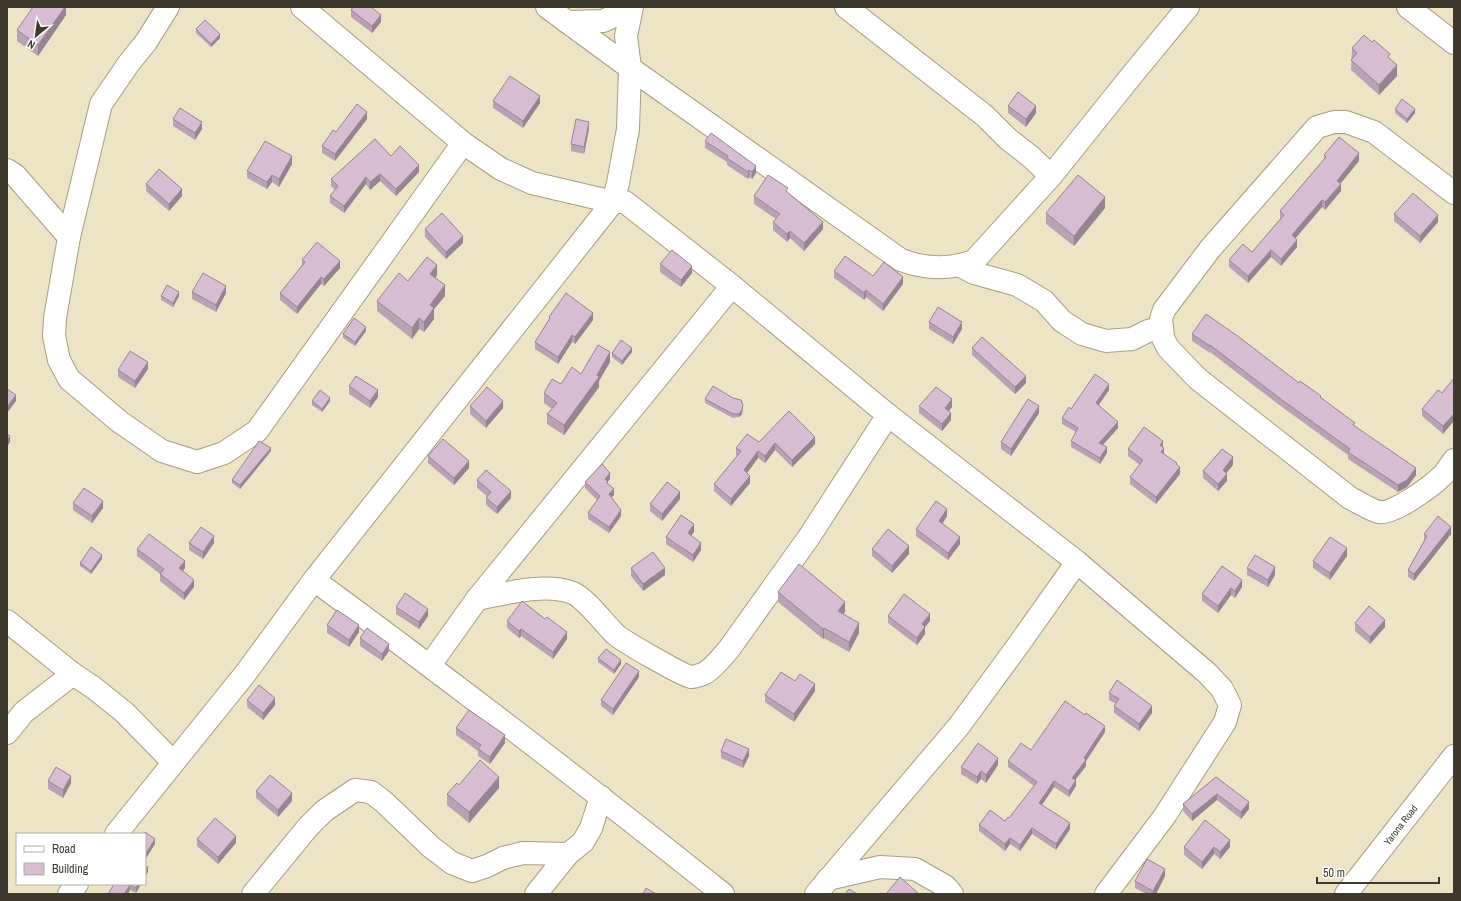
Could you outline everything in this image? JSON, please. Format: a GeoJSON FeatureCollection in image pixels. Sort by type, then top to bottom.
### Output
{"type":"FeatureCollection","features":[{"type":"Feature","properties":{"kind":"street"},"geometry":{"type":"LineString","coordinates":[[168,7],[146,42],[128,63],[101,104],[69,237],[55,318],[54,336],[59,360],[68,378],[120,422],[162,451],[197,462],[224,453],[257,431],[463,143]]}},
{"type":"Feature","properties":{"kind":"street"},"geometry":{"type":"LineString","coordinates":[[302,7],[463,143],[501,169],[532,183],[613,202],[624,202],[732,286],[888,415],[1077,562],[1207,673],[1222,689],[1230,705],[1225,722],[1164,817],[1106,894]]}},
{"type":"Feature","properties":{"kind":"street"},"geometry":{"type":"LineString","coordinates":[[547,7],[630,68],[901,260],[917,266],[934,268],[961,266],[974,261],[1051,176],[1188,7]]}},
{"type":"Feature","properties":{"kind":"street"},"geometry":{"type":"LineString","coordinates":[[567,22],[603,21],[632,7]]}},
{"type":"Feature","properties":{"kind":"street"},"geometry":{"type":"LineString","coordinates":[[117,833],[244,674],[314,580],[613,202],[628,129],[630,68],[626,36],[632,7]]}},
{"type":"Feature","properties":{"kind":"street"},"geometry":{"type":"LineString","coordinates":[[846,7],[985,116],[1008,140],[1031,157],[1051,176]]}},
{"type":"Feature","properties":{"kind":"street"},"geometry":{"type":"LineString","coordinates":[[1408,7],[1454,43]]}},
{"type":"Feature","properties":{"kind":"street"},"geometry":{"type":"LineString","coordinates":[[1454,193],[1374,132],[1346,122],[1334,122],[1317,127],[1210,249],[1164,310],[1161,319],[1163,338],[1168,348],[1198,379],[1350,498],[1379,512],[1394,509],[1406,503],[1443,475],[1454,460]]}},
{"type":"Feature","properties":{"kind":"street"},"geometry":{"type":"LineString","coordinates":[[7,170],[14,175],[69,237]]}},
{"type":"Feature","properties":{"kind":"street"},"geometry":{"type":"LineString","coordinates":[[961,266],[974,273],[1017,284],[1044,301],[1062,321],[1082,334],[1106,341],[1132,339],[1148,331],[1162,327]]}},
{"type":"Feature","properties":{"kind":"street"},"geometry":{"type":"LineString","coordinates":[[430,665],[476,599],[732,286]]}},
{"type":"Feature","properties":{"kind":"street"},"geometry":{"type":"LineString","coordinates":[[476,599],[553,588],[573,594],[585,602],[616,635],[662,663],[690,677],[704,674],[729,649],[809,537],[888,415]]}},
{"type":"Feature","properties":{"kind":"street"},"geometry":{"type":"LineString","coordinates":[[822,887],[959,726],[1077,562]]}},
{"type":"Feature","properties":{"kind":"street"},"geometry":{"type":"LineString","coordinates":[[314,580],[430,665],[724,894]]}},
{"type":"Feature","properties":{"kind":"street"},"geometry":{"type":"LineString","coordinates":[[7,621],[72,674],[94,688],[124,712],[173,762]]}},
{"type":"Feature","properties":{"kind":"street"},"geometry":{"type":"LineString","coordinates":[[7,733],[24,712],[72,674]]}},
{"type":"Feature","properties":{"kind":"street","name":"Yarona Road"},"geometry":{"type":"LineString","coordinates":[[1346,894],[1454,756]]}},
{"type":"Feature","properties":{"kind":"street"},"geometry":{"type":"LineString","coordinates":[[253,894],[303,833],[324,811],[355,790],[371,792],[384,802],[431,847],[452,863],[472,871],[503,858],[523,853],[568,854]]}},
{"type":"Feature","properties":{"kind":"street"},"geometry":{"type":"LineString","coordinates":[[536,894],[568,854],[583,842],[591,828],[601,797]]}},
{"type":"Feature","properties":{"kind":"street"},"geometry":{"type":"LineString","coordinates":[[822,887],[880,866],[914,869],[945,886],[952,894]]}},
{"type":"Feature","properties":{"kind":"street"},"geometry":{"type":"LineString","coordinates":[[69,894],[76,885]]}},
{"type":"Feature","properties":{"kind":"building"},"geometry":{"type":"Polygon","coordinates":[[[33,7],[65,7],[38,45],[17,30],[33,7]]]}},
{"type":"Feature","properties":{"kind":"building"},"geometry":{"type":"Polygon","coordinates":[[[353,7],[371,7],[381,15],[372,26],[351,10],[353,7]]]}},
{"type":"Feature","properties":{"kind":"building"},"geometry":{"type":"Polygon","coordinates":[[[205,20],[220,34],[211,44],[196,29],[205,20]]]}},
{"type":"Feature","properties":{"kind":"building"},"geometry":{"type":"Polygon","coordinates":[[[1364,35],[1372,42],[1374,40],[1390,54],[1388,57],[1397,65],[1379,85],[1351,60],[1357,53],[1352,48],[1364,35]]]}},
{"type":"Feature","properties":{"kind":"building"},"geometry":{"type":"Polygon","coordinates":[[[510,76],[540,96],[523,121],[493,101],[510,76]]]}},
{"type":"Feature","properties":{"kind":"building"},"geometry":{"type":"Polygon","coordinates":[[[1018,92],[1036,106],[1026,119],[1008,106],[1018,92]]]}},
{"type":"Feature","properties":{"kind":"building"},"geometry":{"type":"Polygon","coordinates":[[[1402,99],[1415,109],[1407,119],[1395,109],[1402,99]]]}},
{"type":"Feature","properties":{"kind":"building"},"geometry":{"type":"Polygon","coordinates":[[[357,104],[367,112],[335,154],[322,146],[333,130],[336,132],[357,104]]]}},
{"type":"Feature","properties":{"kind":"building"},"geometry":{"type":"Polygon","coordinates":[[[180,108],[202,122],[195,133],[173,119],[180,108]]]}},
{"type":"Feature","properties":{"kind":"building"},"geometry":{"type":"Polygon","coordinates":[[[576,119],[589,122],[584,147],[571,144],[576,119]]]}},
{"type":"Feature","properties":{"kind":"building"},"geometry":{"type":"Polygon","coordinates":[[[711,133],[756,166],[752,172],[749,170],[748,172],[727,158],[728,156],[705,141],[711,133]]]}},
{"type":"Feature","properties":{"kind":"building"},"geometry":{"type":"Polygon","coordinates":[[[1339,137],[1359,153],[1337,181],[1341,184],[1325,202],[1322,200],[1292,235],[1297,240],[1281,259],[1271,250],[1248,276],[1229,260],[1243,244],[1252,252],[1284,215],[1280,211],[1326,157],[1324,155],[1339,137]]]}},
{"type":"Feature","properties":{"kind":"building"},"geometry":{"type":"Polygon","coordinates":[[[375,139],[391,156],[400,146],[419,165],[396,189],[380,174],[370,182],[366,177],[344,206],[330,196],[338,186],[331,179],[375,139]]]}},
{"type":"Feature","properties":{"kind":"building"},"geometry":{"type":"Polygon","coordinates":[[[265,141],[292,156],[279,179],[272,175],[267,182],[247,171],[265,141]]]}},
{"type":"Feature","properties":{"kind":"building"},"geometry":{"type":"Polygon","coordinates":[[[159,169],[182,189],[169,204],[146,184],[159,169]]]}},
{"type":"Feature","properties":{"kind":"building"},"geometry":{"type":"Polygon","coordinates":[[[768,175],[788,188],[786,191],[823,222],[804,243],[790,231],[787,234],[773,222],[780,214],[754,196],[768,175]]]}},
{"type":"Feature","properties":{"kind":"building"},"geometry":{"type":"Polygon","coordinates":[[[1078,175],[1105,197],[1074,236],[1046,213],[1078,175]]]}},
{"type":"Feature","properties":{"kind":"building"},"geometry":{"type":"Polygon","coordinates":[[[1413,193],[1438,215],[1420,236],[1394,214],[1413,193]]]}},
{"type":"Feature","properties":{"kind":"building"},"geometry":{"type":"Polygon","coordinates":[[[442,213],[463,236],[446,252],[425,229],[442,213]]]}},
{"type":"Feature","properties":{"kind":"building"},"geometry":{"type":"Polygon","coordinates":[[[317,242],[340,261],[324,279],[321,277],[297,307],[280,293],[305,262],[302,260],[317,242]]]}},
{"type":"Feature","properties":{"kind":"building"},"geometry":{"type":"Polygon","coordinates":[[[672,250],[692,266],[681,280],[660,264],[672,250]]]}},
{"type":"Feature","properties":{"kind":"building"},"geometry":{"type":"Polygon","coordinates":[[[845,256],[873,276],[884,262],[903,277],[883,304],[866,290],[864,293],[834,271],[845,256]]]}},
{"type":"Feature","properties":{"kind":"building"},"geometry":{"type":"Polygon","coordinates":[[[427,257],[437,265],[430,274],[445,285],[430,305],[434,308],[424,322],[419,318],[412,328],[377,301],[399,273],[408,281],[427,257]]]}},
{"type":"Feature","properties":{"kind":"building"},"geometry":{"type":"Polygon","coordinates":[[[203,273],[226,286],[216,305],[192,292],[203,273]]]}},
{"type":"Feature","properties":{"kind":"building"},"geometry":{"type":"Polygon","coordinates":[[[167,285],[179,292],[173,303],[161,296],[167,285]]]}},
{"type":"Feature","properties":{"kind":"building"},"geometry":{"type":"Polygon","coordinates":[[[566,293],[593,313],[575,337],[572,335],[558,357],[535,342],[550,318],[549,317],[566,293]]]}},
{"type":"Feature","properties":{"kind":"building"},"geometry":{"type":"Polygon","coordinates":[[[938,307],[962,322],[953,337],[929,322],[938,307]]]}},
{"type":"Feature","properties":{"kind":"building"},"geometry":{"type":"Polygon","coordinates":[[[1206,314],[1299,383],[1300,381],[1321,396],[1320,397],[1355,423],[1353,425],[1416,468],[1407,480],[1398,485],[1348,452],[1350,449],[1210,345],[1192,334],[1206,314]]]}},
{"type":"Feature","properties":{"kind":"building"},"geometry":{"type":"Polygon","coordinates":[[[354,318],[366,327],[355,342],[343,334],[354,318]]]}},
{"type":"Feature","properties":{"kind":"building"},"geometry":{"type":"Polygon","coordinates":[[[982,337],[1026,376],[1015,387],[972,348],[982,337]]]}},
{"type":"Feature","properties":{"kind":"building"},"geometry":{"type":"Polygon","coordinates":[[[621,340],[632,348],[622,361],[612,353],[621,340]]]}},
{"type":"Feature","properties":{"kind":"building"},"geometry":{"type":"Polygon","coordinates":[[[598,345],[610,352],[597,375],[599,377],[564,425],[547,414],[557,403],[544,393],[552,379],[561,384],[572,367],[581,374],[598,345]]]}},
{"type":"Feature","properties":{"kind":"building"},"geometry":{"type":"Polygon","coordinates":[[[130,351],[148,362],[135,381],[118,370],[130,351]]]}},
{"type":"Feature","properties":{"kind":"building"},"geometry":{"type":"Polygon","coordinates":[[[1095,374],[1109,384],[1096,403],[1118,422],[1099,443],[1107,447],[1100,458],[1071,441],[1078,428],[1062,418],[1069,407],[1071,409],[1095,374]]]}},
{"type":"Feature","properties":{"kind":"building"},"geometry":{"type":"Polygon","coordinates":[[[356,376],[378,390],[370,401],[349,386],[356,376]]]}},
{"type":"Feature","properties":{"kind":"building"},"geometry":{"type":"Polygon","coordinates":[[[1454,378],[1454,416],[1453,415],[1443,426],[1422,409],[1438,390],[1442,393],[1454,378]]]}},
{"type":"Feature","properties":{"kind":"building"},"geometry":{"type":"Polygon","coordinates":[[[713,386],[733,398],[741,400],[743,405],[739,414],[733,414],[705,399],[713,386]]]}},
{"type":"Feature","properties":{"kind":"building"},"geometry":{"type":"Polygon","coordinates":[[[487,387],[503,401],[486,421],[470,406],[487,387]]]}},
{"type":"Feature","properties":{"kind":"building"},"geometry":{"type":"Polygon","coordinates":[[[936,387],[952,399],[945,408],[951,413],[942,424],[919,406],[936,387]]]}},
{"type":"Feature","properties":{"kind":"building"},"geometry":{"type":"Polygon","coordinates":[[[7,389],[16,395],[7,407],[7,389]]]}},
{"type":"Feature","properties":{"kind":"building"},"geometry":{"type":"Polygon","coordinates":[[[320,390],[330,398],[322,409],[312,401],[320,390]]]}},
{"type":"Feature","properties":{"kind":"building"},"geometry":{"type":"Polygon","coordinates":[[[1028,399],[1039,406],[1011,449],[1001,442],[1028,399]]]}},
{"type":"Feature","properties":{"kind":"building"},"geometry":{"type":"Polygon","coordinates":[[[789,411],[815,437],[792,460],[775,443],[765,456],[758,451],[744,470],[750,476],[731,499],[714,484],[741,451],[736,448],[747,434],[759,442],[789,411]]]}},
{"type":"Feature","properties":{"kind":"building"},"geometry":{"type":"Polygon","coordinates":[[[1144,427],[1163,441],[1160,445],[1164,448],[1161,452],[1177,463],[1176,464],[1180,467],[1156,497],[1130,477],[1143,460],[1128,449],[1144,427]]]}},
{"type":"Feature","properties":{"kind":"building"},"geometry":{"type":"Polygon","coordinates":[[[7,434],[10,436],[7,441],[7,434]]]}},
{"type":"Feature","properties":{"kind":"building"},"geometry":{"type":"Polygon","coordinates":[[[443,439],[469,461],[454,478],[428,456],[443,439]]]}},
{"type":"Feature","properties":{"kind":"building"},"geometry":{"type":"Polygon","coordinates":[[[259,441],[271,448],[240,485],[232,480],[259,441]]]}},
{"type":"Feature","properties":{"kind":"building"},"geometry":{"type":"Polygon","coordinates":[[[1222,449],[1233,457],[1223,470],[1227,474],[1218,484],[1203,471],[1222,449]]]}},
{"type":"Feature","properties":{"kind":"building"},"geometry":{"type":"Polygon","coordinates":[[[602,464],[610,473],[605,479],[614,489],[609,494],[621,510],[609,527],[588,513],[600,496],[585,482],[602,464]]]}},
{"type":"Feature","properties":{"kind":"building"},"geometry":{"type":"Polygon","coordinates":[[[486,470],[511,491],[497,507],[486,498],[491,492],[477,480],[486,470]]]}},
{"type":"Feature","properties":{"kind":"building"},"geometry":{"type":"Polygon","coordinates":[[[667,482],[680,492],[662,514],[650,504],[667,482]]]}},
{"type":"Feature","properties":{"kind":"building"},"geometry":{"type":"Polygon","coordinates":[[[84,488],[103,501],[92,516],[73,503],[84,488]]]}},
{"type":"Feature","properties":{"kind":"building"},"geometry":{"type":"Polygon","coordinates":[[[936,501],[947,509],[939,521],[960,537],[948,553],[916,529],[936,501]]]}},
{"type":"Feature","properties":{"kind":"building"},"geometry":{"type":"Polygon","coordinates":[[[681,515],[694,524],[688,533],[701,543],[693,555],[666,537],[681,515]]]}},
{"type":"Feature","properties":{"kind":"building"},"geometry":{"type":"Polygon","coordinates":[[[1438,516],[1451,527],[1414,574],[1408,570],[1427,536],[1424,534],[1438,516]]]}},
{"type":"Feature","properties":{"kind":"building"},"geometry":{"type":"Polygon","coordinates":[[[201,527],[214,536],[203,552],[189,543],[201,527]]]}},
{"type":"Feature","properties":{"kind":"building"},"geometry":{"type":"Polygon","coordinates":[[[888,529],[909,546],[892,566],[872,549],[888,529]]]}},
{"type":"Feature","properties":{"kind":"building"},"geometry":{"type":"Polygon","coordinates":[[[149,534],[185,561],[179,568],[194,580],[184,593],[160,574],[164,569],[137,549],[149,534]]]}},
{"type":"Feature","properties":{"kind":"building"},"geometry":{"type":"Polygon","coordinates":[[[1330,537],[1347,548],[1330,573],[1313,561],[1330,537]]]}},
{"type":"Feature","properties":{"kind":"building"},"geometry":{"type":"Polygon","coordinates":[[[91,547],[102,555],[91,571],[80,563],[91,547]]]}},
{"type":"Feature","properties":{"kind":"building"},"geometry":{"type":"Polygon","coordinates":[[[653,552],[665,568],[643,584],[631,568],[653,552]]]}},
{"type":"Feature","properties":{"kind":"building"},"geometry":{"type":"Polygon","coordinates":[[[1255,555],[1275,567],[1268,580],[1247,568],[1255,555]]]}},
{"type":"Feature","properties":{"kind":"building"},"geometry":{"type":"Polygon","coordinates":[[[799,564],[845,602],[838,611],[859,623],[849,642],[824,628],[823,629],[778,592],[799,564]]]}},
{"type":"Feature","properties":{"kind":"building"},"geometry":{"type":"Polygon","coordinates":[[[1222,566],[1242,580],[1235,591],[1231,588],[1218,606],[1202,594],[1222,566]]]}},
{"type":"Feature","properties":{"kind":"building"},"geometry":{"type":"Polygon","coordinates":[[[405,593],[428,609],[419,622],[396,607],[405,593]]]}},
{"type":"Feature","properties":{"kind":"building"},"geometry":{"type":"Polygon","coordinates":[[[904,594],[930,614],[922,624],[925,627],[917,638],[888,616],[904,594]]]}},
{"type":"Feature","properties":{"kind":"building"},"geometry":{"type":"Polygon","coordinates":[[[522,601],[545,619],[547,617],[567,632],[553,652],[521,629],[519,631],[507,621],[522,601]]]}},
{"type":"Feature","properties":{"kind":"building"},"geometry":{"type":"Polygon","coordinates":[[[1369,606],[1385,620],[1370,637],[1355,623],[1369,606]]]}},
{"type":"Feature","properties":{"kind":"building"},"geometry":{"type":"Polygon","coordinates":[[[337,610],[359,625],[349,640],[327,625],[337,610]]]}},
{"type":"Feature","properties":{"kind":"building"},"geometry":{"type":"Polygon","coordinates":[[[367,628],[389,644],[382,654],[360,638],[367,628]]]}},
{"type":"Feature","properties":{"kind":"building"},"geometry":{"type":"Polygon","coordinates":[[[606,649],[621,660],[614,670],[598,658],[606,649]]]}},
{"type":"Feature","properties":{"kind":"building"},"geometry":{"type":"Polygon","coordinates":[[[626,663],[639,671],[613,709],[601,700],[626,663]]]}},
{"type":"Feature","properties":{"kind":"building"},"geometry":{"type":"Polygon","coordinates":[[[781,672],[795,681],[800,674],[815,684],[794,714],[765,695],[781,672]]]}},
{"type":"Feature","properties":{"kind":"building"},"geometry":{"type":"Polygon","coordinates":[[[1117,680],[1152,706],[1139,724],[1114,706],[1119,699],[1109,693],[1117,680]]]}},
{"type":"Feature","properties":{"kind":"building"},"geometry":{"type":"Polygon","coordinates":[[[259,685],[275,698],[263,713],[247,700],[259,685]]]}},
{"type":"Feature","properties":{"kind":"building"},"geometry":{"type":"Polygon","coordinates":[[[1065,701],[1085,715],[1086,713],[1105,726],[1084,758],[1086,760],[1072,778],[1076,780],[1069,791],[1054,781],[1039,803],[1070,823],[1056,844],[1032,828],[1020,845],[1010,838],[1005,844],[979,825],[990,810],[1005,821],[1037,782],[1008,761],[1021,743],[1031,750],[1065,701]]]}},
{"type":"Feature","properties":{"kind":"building"},"geometry":{"type":"Polygon","coordinates":[[[469,710],[505,735],[490,757],[478,749],[481,745],[456,728],[469,710]]]}},
{"type":"Feature","properties":{"kind":"building"},"geometry":{"type":"Polygon","coordinates":[[[726,739],[749,749],[743,761],[721,751],[726,739]]]}},
{"type":"Feature","properties":{"kind":"building"},"geometry":{"type":"Polygon","coordinates":[[[978,743],[998,758],[986,775],[981,771],[977,777],[961,767],[978,743]]]}},
{"type":"Feature","properties":{"kind":"building"},"geometry":{"type":"Polygon","coordinates":[[[480,760],[499,777],[469,812],[447,794],[457,783],[459,785],[480,760]]]}},
{"type":"Feature","properties":{"kind":"building"},"geometry":{"type":"Polygon","coordinates":[[[56,767],[71,776],[63,790],[48,781],[56,767]]]}},
{"type":"Feature","properties":{"kind":"building"},"geometry":{"type":"Polygon","coordinates":[[[270,775],[292,793],[278,810],[256,791],[270,775]]]}},
{"type":"Feature","properties":{"kind":"building"},"geometry":{"type":"Polygon","coordinates":[[[1216,777],[1249,802],[1241,812],[1217,794],[1192,814],[1183,804],[1216,777]]]}},
{"type":"Feature","properties":{"kind":"building"},"geometry":{"type":"Polygon","coordinates":[[[215,818],[236,836],[218,857],[197,839],[215,818]]]}},
{"type":"Feature","properties":{"kind":"building"},"geometry":{"type":"Polygon","coordinates":[[[1205,820],[1230,840],[1220,852],[1214,847],[1202,862],[1184,847],[1205,820]]]}},
{"type":"Feature","properties":{"kind":"building"},"geometry":{"type":"Polygon","coordinates":[[[145,832],[155,839],[146,853],[146,833],[145,832]]]}},
{"type":"Feature","properties":{"kind":"building"},"geometry":{"type":"Polygon","coordinates":[[[1147,859],[1165,869],[1153,891],[1135,881],[1147,859]]]}},
{"type":"Feature","properties":{"kind":"building"},"geometry":{"type":"Polygon","coordinates":[[[900,877],[919,894],[886,894],[900,877]]]}},
{"type":"Feature","properties":{"kind":"building"},"geometry":{"type":"Polygon","coordinates":[[[113,885],[130,885],[124,894],[108,894],[113,885]]]}},
{"type":"Feature","properties":{"kind":"building"},"geometry":{"type":"Polygon","coordinates":[[[130,885],[138,885],[136,888],[130,885]]]}},
{"type":"Feature","properties":{"kind":"building"},"geometry":{"type":"Polygon","coordinates":[[[646,888],[656,894],[643,894],[646,888]]]}},
{"type":"Feature","properties":{"kind":"building"},"geometry":{"type":"Polygon","coordinates":[[[849,889],[857,894],[845,894],[849,889]]]}}]}
